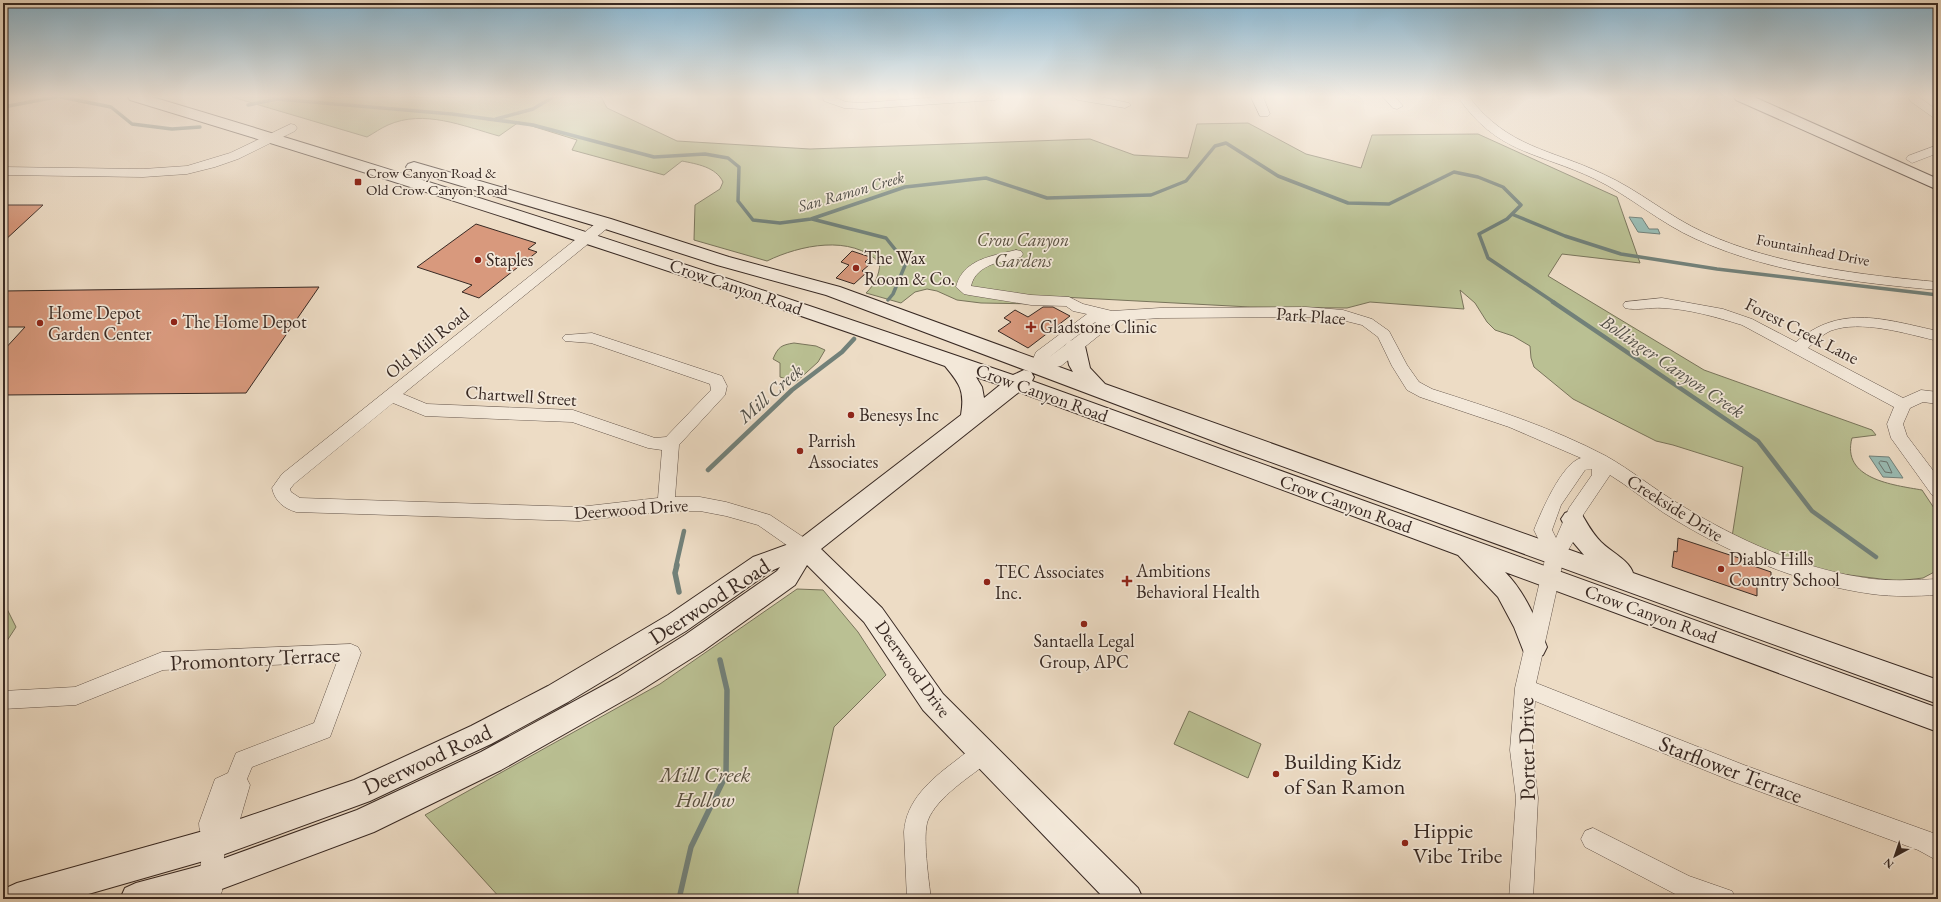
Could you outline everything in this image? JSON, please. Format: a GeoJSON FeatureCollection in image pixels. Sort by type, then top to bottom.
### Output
{"type":"FeatureCollection","features":[{"type":"Feature","properties":{"kind":"main road","name":"Crow Canyon Road"},"geometry":{"type":"LineString","coordinates":[[275,139],[587,237],[953,362],[1464,546],[1638,584],[1938,692]]}},
{"type":"Feature","properties":{"kind":"main road","name":"Crow Canyon Road"},"geometry":{"type":"LineString","coordinates":[[328,139],[723,260],[833,291],[1097,388],[1552,566],[1938,720]]}},
{"type":"Feature","properties":{"kind":"main road"},"geometry":{"type":"LineString","coordinates":[[1835,139],[1938,185]]}},
{"type":"Feature","properties":{"kind":"main road"},"geometry":{"type":"LineString","coordinates":[[1866,139],[1938,171]]}},
{"type":"Feature","properties":{"kind":"main road"},"geometry":{"type":"LineString","coordinates":[[1075,346],[1080,371],[1097,388]]}},
{"type":"Feature","properties":{"kind":"main road"},"geometry":{"type":"LineString","coordinates":[[953,362],[965,375],[972,390],[975,400],[971,418]]}},
{"type":"Feature","properties":{"kind":"main road","name":"Deerwood Road"},"geometry":{"type":"LineString","coordinates":[[16,899],[214,839],[360,791],[481,735],[611,664],[677,623],[762,564],[805,548],[1038,366]]}},
{"type":"Feature","properties":{"kind":"main road"},"geometry":{"type":"LineString","coordinates":[[1573,519],[1577,530],[1601,558],[1638,584]]}},
{"type":"Feature","properties":{"kind":"main road"},"geometry":{"type":"LineString","coordinates":[[1464,546],[1507,590],[1526,626],[1534,647]]}},
{"type":"Feature","properties":{"kind":"main road","name":"Deerwood Road"},"geometry":{"type":"LineString","coordinates":[[136,899],[211,892],[364,822],[491,761],[570,718],[694,643],[786,578],[805,548]]}},
{"type":"Feature","properties":{"kind":"main road","name":"Deerwood Drive"},"geometry":{"type":"LineString","coordinates":[[805,548],[873,615],[933,702],[982,754],[1128,899]]}},
{"type":"Feature","properties":{"kind":"street"},"geometry":{"type":"LineString","coordinates":[[3,171],[137,173],[175,171],[198,168],[228,159],[270,139]]}},
{"type":"Feature","properties":{"kind":"street","name":"Fountainhead Drive"},"geometry":{"type":"LineString","coordinates":[[1508,139],[1540,155],[1608,181],[1676,224],[1725,247],[1765,260],[1799,267],[1938,286]]}},
{"type":"Feature","properties":{"kind":"street"},"geometry":{"type":"LineString","coordinates":[[1912,159],[1938,149]]}},
{"type":"Feature","properties":{"kind":"street","name":"Old Mill Road"},"geometry":{"type":"LineString","coordinates":[[283,496],[281,488],[288,479],[605,223]]}},
{"type":"Feature","properties":{"kind":"street"},"geometry":{"type":"LineString","coordinates":[[1016,254],[978,266],[966,276],[963,287],[968,291],[999,296],[1031,300],[1069,302],[1078,308],[1115,315]]}},
{"type":"Feature","properties":{"kind":"street","name":"Forest Creek Lane"},"geometry":{"type":"LineString","coordinates":[[1630,305],[1662,303],[1718,312],[1747,322],[1903,405]]}},
{"type":"Feature","properties":{"kind":"street","name":"Park Place"},"geometry":{"type":"LineString","coordinates":[[1038,366],[1041,356],[1091,318],[1115,315],[1160,313],[1306,312],[1343,315],[1367,322],[1384,334],[1400,366],[1413,386],[1420,390],[1557,438],[1601,461]]}},
{"type":"Feature","properties":{"kind":"street"},"geometry":{"type":"LineString","coordinates":[[1038,366],[1055,362],[1115,315]]}},
{"type":"Feature","properties":{"kind":"street"},"geometry":{"type":"LineString","coordinates":[[1798,348],[1825,328],[1841,323],[1860,322],[1938,336]]}},
{"type":"Feature","properties":{"kind":"street"},"geometry":{"type":"LineString","coordinates":[[570,338],[592,338],[716,380],[719,386],[719,391],[671,443],[666,504]]}},
{"type":"Feature","properties":{"kind":"street","name":"Chartwell Street"},"geometry":{"type":"LineString","coordinates":[[392,396],[425,410],[573,416],[654,444],[671,443]]}},
{"type":"Feature","properties":{"kind":"street"},"geometry":{"type":"LineString","coordinates":[[1938,398],[1921,396],[1903,405],[1894,424],[1899,438],[1938,490]]}},
{"type":"Feature","properties":{"kind":"street"},"geometry":{"type":"LineString","coordinates":[[1601,461],[1601,476],[1575,513],[1567,538],[1552,566],[1543,530],[1553,503],[1579,464],[1601,461]]}},
{"type":"Feature","properties":{"kind":"street","name":"Creekside Drive"},"geometry":{"type":"LineString","coordinates":[[1601,461],[1680,514],[1728,541],[1792,568],[1851,583],[1906,588],[1938,586]]}},
{"type":"Feature","properties":{"kind":"street","name":"Deerwood Drive"},"geometry":{"type":"LineString","coordinates":[[283,496],[296,505],[579,514],[666,504],[700,504],[726,509],[764,520],[805,548]]}},
{"type":"Feature","properties":{"kind":"street","name":"Porter Drive"},"geometry":{"type":"LineString","coordinates":[[1521,899],[1527,798],[1521,750],[1525,688],[1552,566]]}},
{"type":"Feature","properties":{"kind":"street","name":"Promontory Terrace"},"geometry":{"type":"LineString","coordinates":[[3,700],[76,696],[162,661],[351,653],[322,730],[244,760],[236,780],[240,785],[228,825],[214,839]]}},
{"type":"Feature","properties":{"kind":"street","name":"Starflower Terrace"},"geometry":{"type":"LineString","coordinates":[[1525,688],[1742,776],[1918,839],[1938,850]]}},
{"type":"Feature","properties":{"kind":"street"},"geometry":{"type":"LineString","coordinates":[[919,899],[916,862],[916,818],[932,794],[982,754]]}},
{"type":"Feature","properties":{"kind":"street"},"geometry":{"type":"LineString","coordinates":[[211,892],[214,839]]}},
{"type":"Feature","properties":{"kind":"street"},"geometry":{"type":"LineString","coordinates":[[1593,839],[1684,893],[1724,899]]}},
{"type":"Feature","properties":{"kind":"green space","name":"Crow Canyon Gardens"},"geometry":{"type":"Polygon","coordinates":[[[574,139],[673,139],[677,141],[810,149],[1090,139],[1134,155],[1188,158],[1193,139],[1278,139],[1306,154],[1361,168],[1371,139],[1489,139],[1617,197],[1640,263],[1562,254],[1548,276],[1704,370],[1872,430],[1876,435],[1852,438],[1851,452],[1854,463],[1872,478],[1897,486],[1922,490],[1938,514],[1938,570],[1923,578],[1897,581],[1841,574],[1800,564],[1732,537],[1743,467],[1656,441],[1573,399],[1534,367],[1531,358],[1530,346],[1513,336],[1495,330],[1487,322],[1475,303],[1460,290],[1464,309],[1370,302],[1347,308],[1250,307],[1062,297],[1037,304],[981,303],[957,300],[937,291],[927,289],[915,292],[901,303],[866,293],[876,280],[880,263],[868,254],[855,248],[840,245],[810,247],[794,250],[767,261],[694,240],[695,205],[720,189],[723,182],[716,173],[706,167],[682,161],[664,175],[572,150],[577,140],[574,139]]]}},
{"type":"Feature","properties":{"kind":"green space"},"geometry":{"type":"Polygon","coordinates":[[[794,343],[816,346],[825,350],[818,362],[796,382],[780,377],[780,363],[773,359],[780,347],[794,343]]]}},
{"type":"Feature","properties":{"kind":"green space","name":"Mill Creek Hollow"},"geometry":{"type":"Polygon","coordinates":[[[797,589],[823,590],[858,632],[886,675],[834,727],[798,890],[798,899],[501,899],[425,815],[660,684],[797,589]]]}},
{"type":"Feature","properties":{"kind":"green space"},"geometry":{"type":"Polygon","coordinates":[[[3,601],[16,627],[3,647],[3,601]]]}},
{"type":"Feature","properties":{"kind":"green space"},"geometry":{"type":"Polygon","coordinates":[[[1189,711],[1261,744],[1248,778],[1174,744],[1189,711]]]}},
{"type":"Feature","properties":{"kind":"water"},"geometry":{"type":"Polygon","coordinates":[[[1629,217],[1642,218],[1649,229],[1658,229],[1660,234],[1638,232],[1629,217]]]}},
{"type":"Feature","properties":{"kind":"water"},"geometry":{"type":"Polygon","coordinates":[[[1869,456],[1889,457],[1903,478],[1883,477],[1869,456]]]}},
{"type":"Feature","properties":{"kind":"building"},"geometry":{"type":"Polygon","coordinates":[[[3,205],[43,205],[3,242],[3,205]]]}},
{"type":"Feature","properties":{"kind":"building","name":"Staples"},"geometry":{"type":"Polygon","coordinates":[[[476,224],[536,243],[528,249],[537,252],[479,298],[462,292],[472,285],[417,267],[476,224]]]}},
{"type":"Feature","properties":{"kind":"building","name":"The Wax Room & Co."},"geometry":{"type":"Polygon","coordinates":[[[852,251],[870,257],[865,262],[870,264],[862,271],[866,273],[854,284],[836,278],[849,265],[841,262],[852,251]]]}},
{"type":"Feature","properties":{"kind":"building","name":"The Home Depot"},"geometry":{"type":"Polygon","coordinates":[[[319,287],[246,393],[3,395],[3,351],[25,327],[3,327],[3,291],[319,287]]]}},
{"type":"Feature","properties":{"kind":"building","name":"Gladstone Clinic"},"geometry":{"type":"Polygon","coordinates":[[[1043,307],[1053,307],[1070,316],[1028,348],[998,331],[1011,322],[1004,318],[1015,310],[1028,317],[1043,307]]]}},
{"type":"Feature","properties":{"kind":"building","name":"Diablo Hills Country School"},"geometry":{"type":"Polygon","coordinates":[[[1678,538],[1745,560],[1745,563],[1771,572],[1771,585],[1757,580],[1757,596],[1672,567],[1674,551],[1677,552],[1678,538]]]}},
{"type":"Feature","properties":{"kind":"waterway","name":"San Ramon Creek"},"geometry":{"type":"LineString","coordinates":[[586,139],[654,157],[705,154],[728,158],[739,167],[738,201],[753,220],[780,223],[811,219],[905,187],[986,178],[1047,198],[1151,195],[1186,181],[1215,146],[1226,143],[1278,176],[1348,203],[1389,204],[1454,172],[1478,177],[1503,187],[1521,205],[1507,219],[1479,234],[1488,258],[1555,303]]}},
{"type":"Feature","properties":{"kind":"waterway"},"geometry":{"type":"LineString","coordinates":[[1514,215],[1565,236],[1621,254],[1717,269],[1938,295]]}},
{"type":"Feature","properties":{"kind":"waterway","name":"Mill Creek"},"geometry":{"type":"LineString","coordinates":[[812,219],[886,238],[906,263],[893,294],[888,300]]}},
{"type":"Feature","properties":{"kind":"waterway","name":"Bollinger Canyon Creek"},"geometry":{"type":"LineString","coordinates":[[1553,302],[1758,441],[1812,511],[1876,557]]}},
{"type":"Feature","properties":{"kind":"waterway","name":"Mill Creek"},"geometry":{"type":"LineString","coordinates":[[708,470],[792,390],[842,352],[854,339]]}},
{"type":"Feature","properties":{"kind":"waterway","name":"Mill Creek"},"geometry":{"type":"LineString","coordinates":[[676,566],[684,531]]}},
{"type":"Feature","properties":{"kind":"waterway","name":"Mill Creek"},"geometry":{"type":"LineString","coordinates":[[677,565],[675,573],[679,592]]}},
{"type":"Feature","properties":{"kind":"waterway","name":"Mill Creek"},"geometry":{"type":"LineString","coordinates":[[679,899],[691,847],[726,775],[727,690],[720,660]]}},
{"type":"Feature","properties":{"kind":"place","name":"Crow Canyon Road & Old Crow Canyon Road"},"geometry":{"type":"Point","coordinates":[358,182]}},
{"type":"Feature","properties":{"kind":"place","name":"Staples"},"geometry":{"type":"Point","coordinates":[478,260]}},
{"type":"Feature","properties":{"kind":"place","name":"The Wax Room & Co."},"geometry":{"type":"Point","coordinates":[856,268]}},
{"type":"Feature","properties":{"kind":"place","name":"The Home Depot"},"geometry":{"type":"Point","coordinates":[174,322]}},
{"type":"Feature","properties":{"kind":"place","name":"Home Depot Garden Center"},"geometry":{"type":"Point","coordinates":[40,323]}},
{"type":"Feature","properties":{"kind":"place","name":"Gladstone Clinic"},"geometry":{"type":"Point","coordinates":[1031,327]}},
{"type":"Feature","properties":{"kind":"place","name":"Benesys Inc"},"geometry":{"type":"Point","coordinates":[851,415]}},
{"type":"Feature","properties":{"kind":"place","name":"Parrish Associates"},"geometry":{"type":"Point","coordinates":[800,451]}},
{"type":"Feature","properties":{"kind":"place","name":"Diablo Hills Country School"},"geometry":{"type":"Point","coordinates":[1721,569]}},
{"type":"Feature","properties":{"kind":"place","name":"Ambitions Behavioral Health"},"geometry":{"type":"Point","coordinates":[1127,581]}},
{"type":"Feature","properties":{"kind":"place","name":"TEC Associates Inc."},"geometry":{"type":"Point","coordinates":[987,582]}},
{"type":"Feature","properties":{"kind":"place","name":"Santaella Legal Group, APC"},"geometry":{"type":"Point","coordinates":[1084,624]}},
{"type":"Feature","properties":{"kind":"place","name":"Building Kidz of San Ramon"},"geometry":{"type":"Point","coordinates":[1276,774]}},
{"type":"Feature","properties":{"kind":"place","name":"Hippie Vibe Tribe"},"geometry":{"type":"Point","coordinates":[1405,843]}}]}
